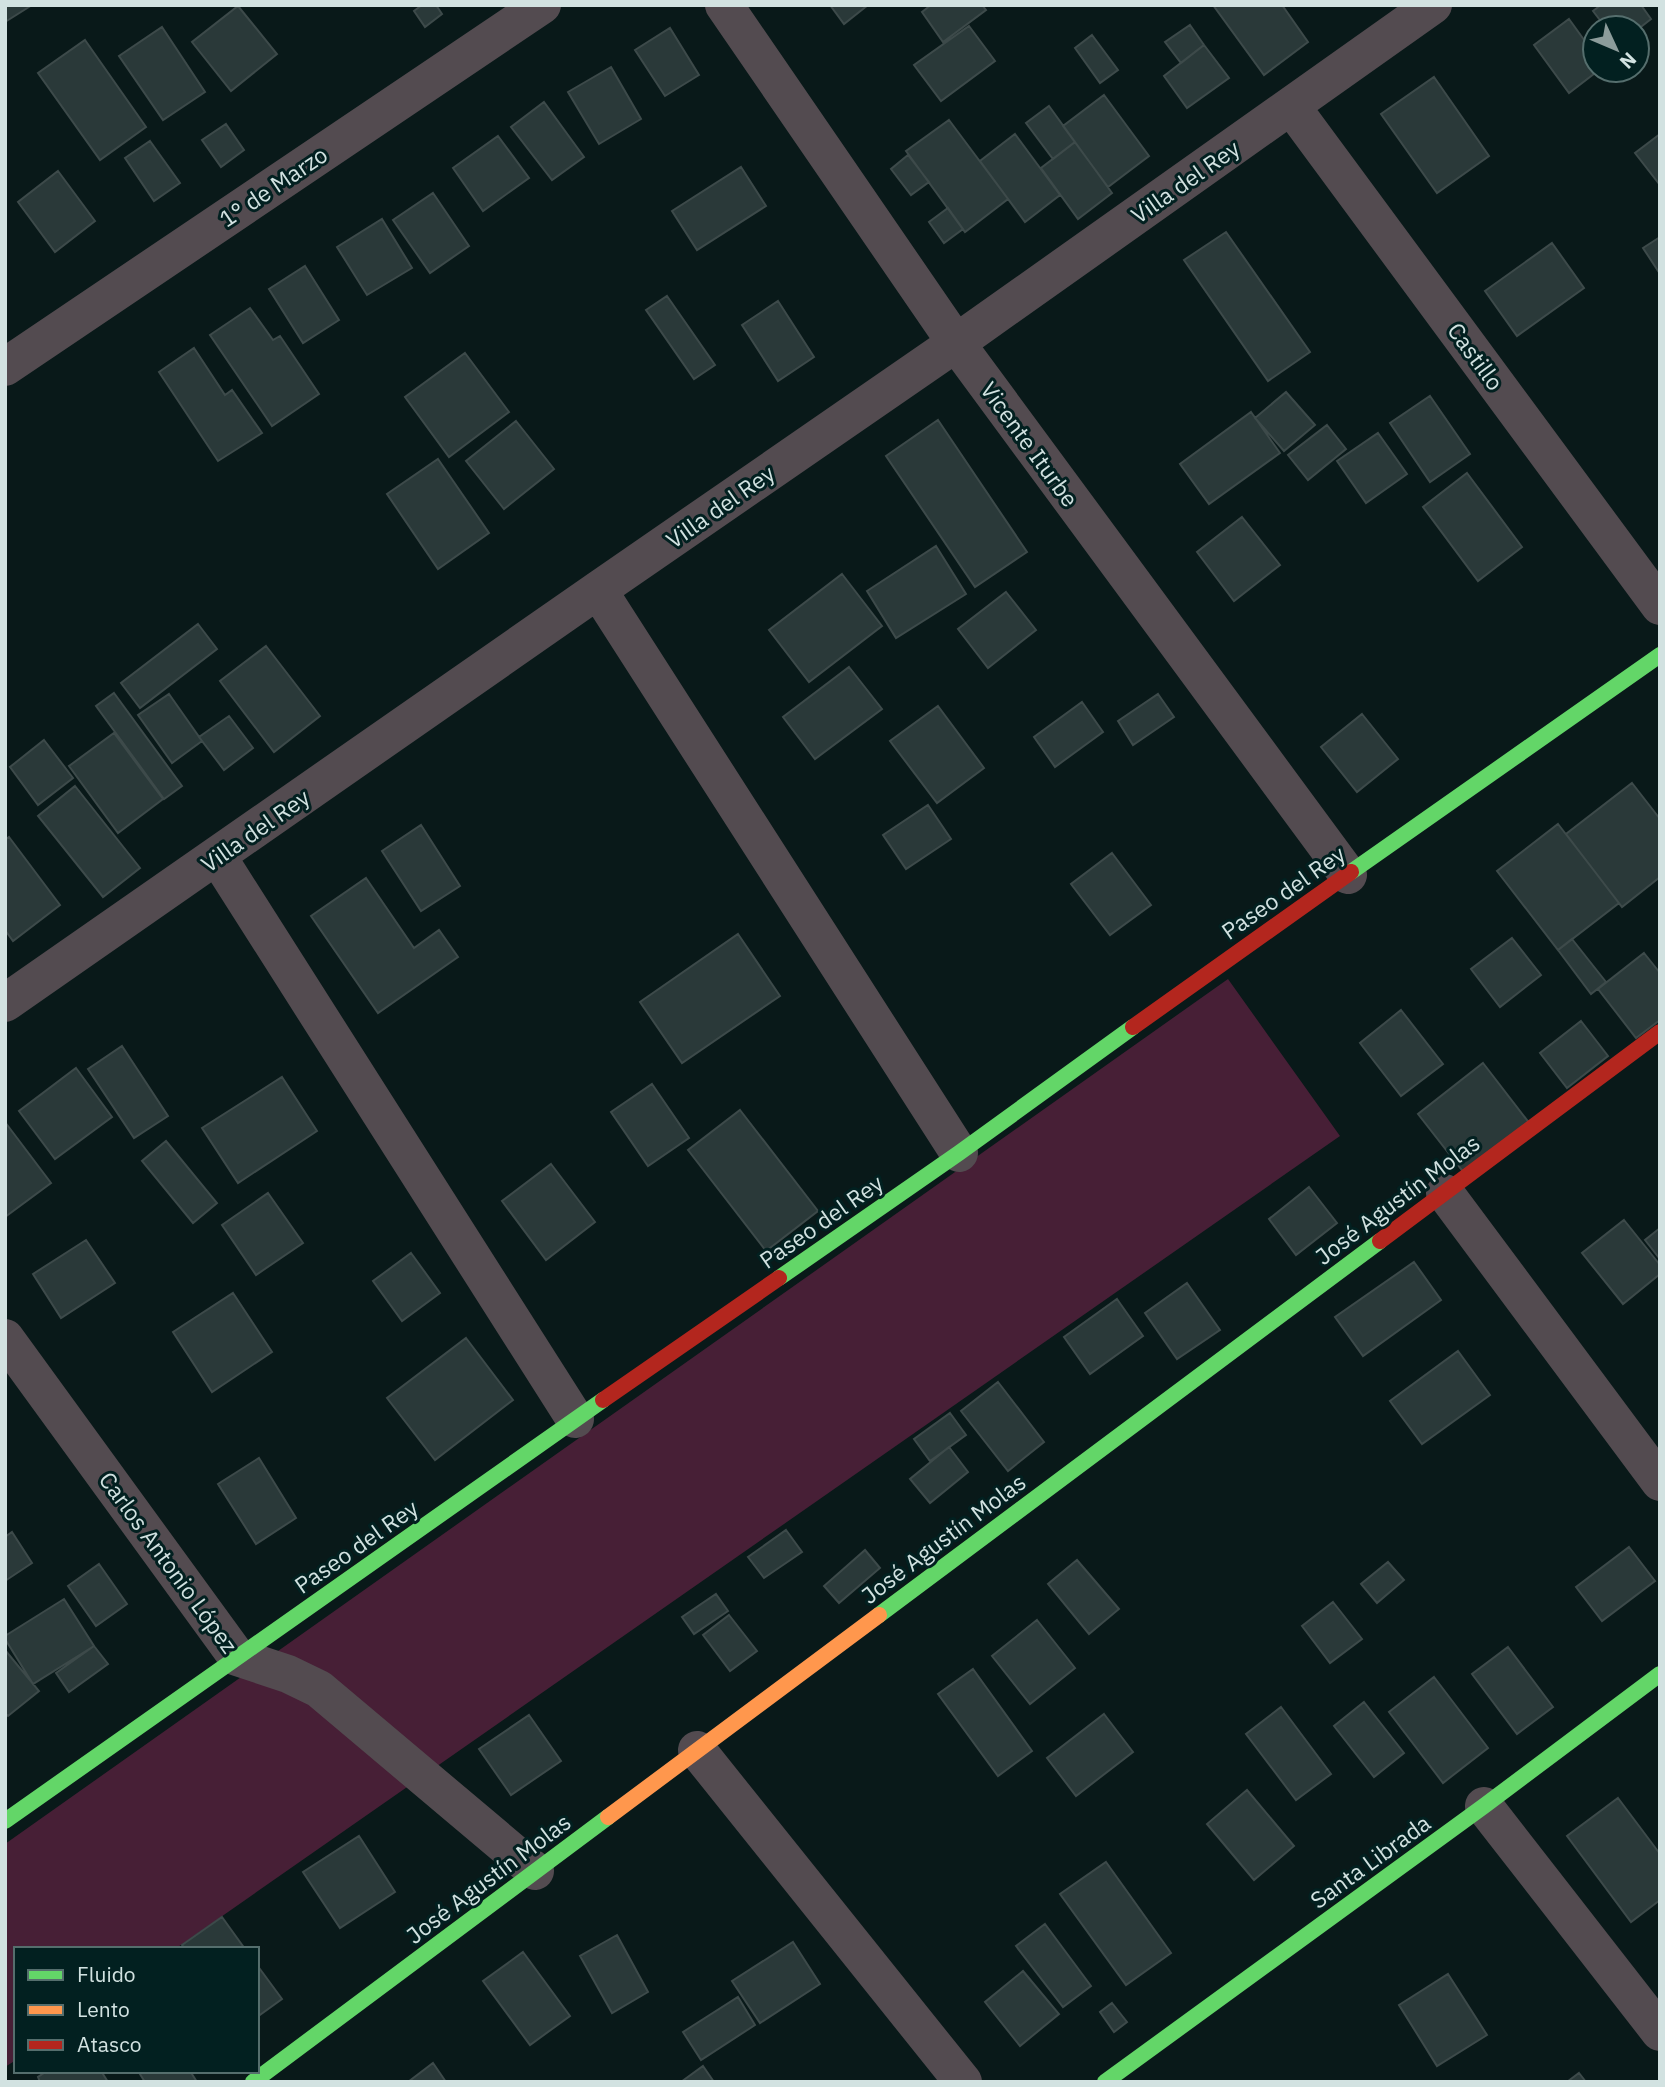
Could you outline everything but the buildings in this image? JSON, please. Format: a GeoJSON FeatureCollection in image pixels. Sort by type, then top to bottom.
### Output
{"type":"FeatureCollection","features":[{"type":"Feature","properties":{"kind":"street","name":"1° de Marzo"},"geometry":{"type":"LineString","coordinates":[[5,367],[542,5]]}},
{"type":"Feature","properties":{"kind":"street","name":"Vicente Iturbe"},"geometry":{"type":"LineString","coordinates":[[724,5],[956,343],[1348,874]]}},
{"type":"Feature","properties":{"kind":"street","name":"Villa del Rey"},"geometry":{"type":"LineString","coordinates":[[5,1003],[956,343],[1433,5]]}},
{"type":"Feature","properties":{"kind":"street","name":"Castillo"},"geometry":{"type":"LineString","coordinates":[[1292,106],[1660,606]]}},
{"type":"Feature","properties":{"kind":"street"},"geometry":{"type":"LineString","coordinates":[[598,590],[959,1153]]}},
{"type":"Feature","properties":{"kind":"street","name":"Paseo del Rey"},"geometry":{"type":"LineString","coordinates":[[5,1821],[575,1419],[959,1153],[1220,964],[1660,654]]}},
{"type":"Feature","properties":{"kind":"street"},"geometry":{"type":"LineString","coordinates":[[217,856],[575,1419]]}},
{"type":"Feature","properties":{"kind":"street","name":"José Agustín Molas"},"geometry":{"type":"LineString","coordinates":[[253,2082],[1660,1032]]}},
{"type":"Feature","properties":{"kind":"street"},"geometry":{"type":"LineString","coordinates":[[1445,1193],[1660,1482]]}},
{"type":"Feature","properties":{"kind":"street","name":"Carlos Antonio López"},"geometry":{"type":"LineString","coordinates":[[5,1338],[237,1657],[288,1674],[319,1689],[535,1871]]}},
{"type":"Feature","properties":{"kind":"street","name":"Santa Librada"},"geometry":{"type":"LineString","coordinates":[[1111,2080],[1660,1674]]}},
{"type":"Feature","properties":{"kind":"street"},"geometry":{"type":"LineString","coordinates":[[697,1750],[963,2082]]}},
{"type":"Feature","properties":{"kind":"street"},"geometry":{"type":"LineString","coordinates":[[1485,1806],[1660,2032]]}},
{"type":"Feature","properties":{"kind":"shaded area"},"geometry":{"type":"Polygon","coordinates":[[[1228,979],[1340,1136],[178,1947],[14,1947],[14,2061],[5,2067],[5,1844],[1228,979]]]}},
{"type":"Feature","properties":{"kind":"traffic: fast"},"geometry":{"type":"LineString","coordinates":[[1351,872],[1660,655]]}},
{"type":"Feature","properties":{"kind":"traffic: fast"},"geometry":{"type":"LineString","coordinates":[[779,1278],[959,1153],[1133,1027]]}},
{"type":"Feature","properties":{"kind":"traffic: fast"},"geometry":{"type":"LineString","coordinates":[[879,1615],[1380,1241]]}},
{"type":"Feature","properties":{"kind":"traffic: fast"},"geometry":{"type":"LineString","coordinates":[[5,1821],[603,1400]]}},
{"type":"Feature","properties":{"kind":"traffic: fast"},"geometry":{"type":"LineString","coordinates":[[1105,2082],[1484,1806],[1660,1674]]}},
{"type":"Feature","properties":{"kind":"traffic: fast"},"geometry":{"type":"LineString","coordinates":[[253,2082],[608,1817]]}},
{"type":"Feature","properties":{"kind":"traffic: slow"},"geometry":{"type":"LineString","coordinates":[[608,1817],[879,1615]]}},
{"type":"Feature","properties":{"kind":"traffic: jam"},"geometry":{"type":"LineString","coordinates":[[1133,1027],[1351,872]]}},
{"type":"Feature","properties":{"kind":"traffic: jam"},"geometry":{"type":"LineString","coordinates":[[1380,1241],[1660,1032]]}},
{"type":"Feature","properties":{"kind":"traffic: jam"},"geometry":{"type":"LineString","coordinates":[[603,1400],[779,1278]]}}]}
